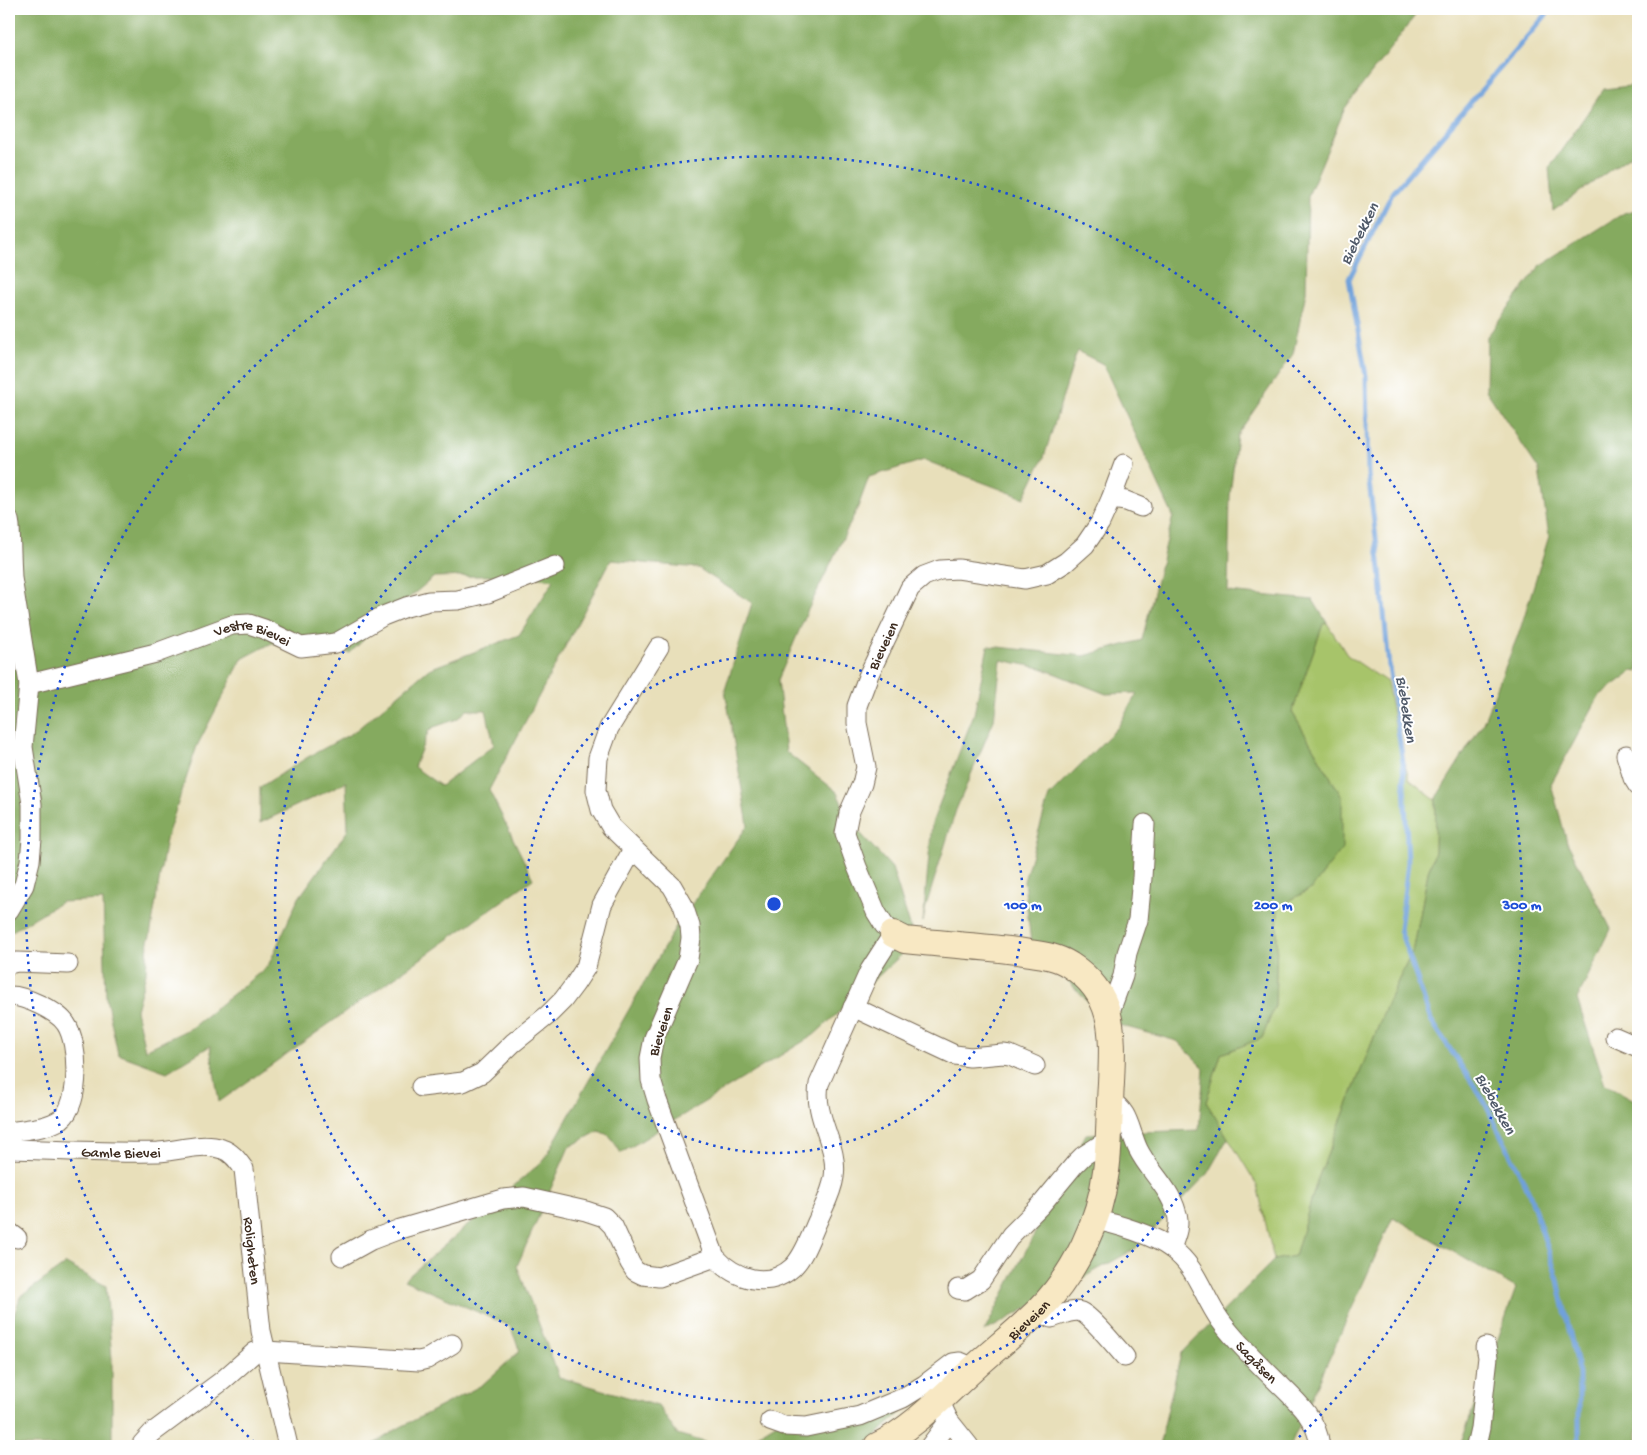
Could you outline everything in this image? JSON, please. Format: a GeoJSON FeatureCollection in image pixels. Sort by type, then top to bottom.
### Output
{"type":"FeatureCollection","features":[{"type":"Feature","properties":{"kind":"street","name":"Bieveien"},"geometry":{"type":"LineString","coordinates":[[930,1446],[944,1410],[974,1368],[1039,1310],[1059,1287],[1073,1266],[1094,1220],[1102,1196],[1106,1170],[1112,1042],[1109,1014],[1098,990],[1070,964],[1054,957],[1013,950],[905,940],[893,934],[884,925],[876,912],[845,833],[849,814],[862,784],[866,767],[857,723],[858,706],[869,674],[910,588],[924,576],[940,570],[958,569],[1025,579],[1047,574],[1066,562],[1085,544],[1100,523],[1124,464]]}},
{"type":"Feature","properties":{"kind":"street"},"geometry":{"type":"LineString","coordinates":[[1111,499],[1126,501],[1141,508]]}},
{"type":"Feature","properties":{"kind":"street"},"geometry":{"type":"LineString","coordinates":[[9,520],[10,578],[29,684],[23,746],[32,804],[30,861],[24,885],[9,910]]}},
{"type":"Feature","properties":{"kind":"street","name":"Vestre Bievei"},"geometry":{"type":"LineString","coordinates":[[29,684],[156,653],[232,625],[249,624],[302,647],[336,643],[383,616],[406,607],[429,602],[458,600],[488,593],[556,566]]}},
{"type":"Feature","properties":{"kind":"street","name":"Bieveien"},"geometry":{"type":"LineString","coordinates":[[659,647],[609,728],[598,758],[596,790],[601,810],[611,827],[672,886],[683,905],[690,926],[691,938],[688,959],[654,1038],[650,1058],[651,1080],[715,1257],[732,1273],[749,1279],[766,1280],[779,1276],[793,1267],[803,1254],[830,1194],[834,1176],[834,1159],[818,1105],[819,1084],[870,970],[893,934]]}},
{"type":"Feature","properties":{"kind":"street"},"geometry":{"type":"LineString","coordinates":[[1626,755],[1626,760],[1638,786]]}},
{"type":"Feature","properties":{"kind":"street","name":"Bieveien"},"geometry":{"type":"LineString","coordinates":[[1109,1014],[1123,976],[1126,953],[1138,920],[1145,824]]}},
{"type":"Feature","properties":{"kind":"street"},"geometry":{"type":"LineString","coordinates":[[421,1087],[463,1082],[482,1073],[513,1043],[548,1015],[563,1000],[586,967],[602,905],[633,849]]}},
{"type":"Feature","properties":{"kind":"street"},"geometry":{"type":"LineString","coordinates":[[9,964],[17,962],[68,964]]}},
{"type":"Feature","properties":{"kind":"street"},"geometry":{"type":"LineString","coordinates":[[9,996],[16,995],[34,1002],[58,1016],[67,1024],[74,1048],[77,1071],[70,1103],[62,1118],[48,1126],[9,1132]]}},
{"type":"Feature","properties":{"kind":"street"},"geometry":{"type":"LineString","coordinates":[[852,1007],[955,1055],[970,1057],[1003,1054],[1010,1055],[1035,1066]]}},
{"type":"Feature","properties":{"kind":"street"},"geometry":{"type":"LineString","coordinates":[[1615,1037],[1638,1047]]}},
{"type":"Feature","properties":{"kind":"street"},"geometry":{"type":"LineString","coordinates":[[1094,1220],[1108,1222],[1157,1240],[1171,1248],[1177,1232],[1177,1212],[1163,1185],[1139,1151],[1124,1111],[1110,1101]]}},
{"type":"Feature","properties":{"kind":"street"},"geometry":{"type":"LineString","coordinates":[[958,1289],[965,1290],[981,1280],[1011,1235],[1041,1205],[1075,1164],[1083,1156],[1108,1140]]}},
{"type":"Feature","properties":{"kind":"street","name":"Gamle Bievei"},"geometry":{"type":"LineString","coordinates":[[9,1149],[161,1152],[211,1146],[224,1149],[233,1155]]}},
{"type":"Feature","properties":{"kind":"street","name":"Roligheten"},"geometry":{"type":"LineString","coordinates":[[233,1155],[244,1169],[261,1331],[288,1444]]}},
{"type":"Feature","properties":{"kind":"street"},"geometry":{"type":"LineString","coordinates":[[342,1256],[371,1240],[400,1229],[503,1199],[524,1197],[586,1211],[604,1218],[613,1226],[630,1264],[643,1275],[659,1277],[715,1257]]}},
{"type":"Feature","properties":{"kind":"street","name":"Sagåsen"},"geometry":{"type":"LineString","coordinates":[[1171,1248],[1188,1263],[1220,1321],[1257,1362],[1305,1410],[1314,1424],[1320,1446]]}},
{"type":"Feature","properties":{"kind":"street"},"geometry":{"type":"LineString","coordinates":[[1039,1310],[1051,1318],[1070,1312],[1081,1312],[1089,1318],[1125,1358]]}},
{"type":"Feature","properties":{"kind":"street"},"geometry":{"type":"LineString","coordinates":[[142,1444],[152,1433],[222,1381],[255,1352],[266,1351],[419,1361],[427,1359],[452,1344]]}},
{"type":"Feature","properties":{"kind":"street"},"geometry":{"type":"LineString","coordinates":[[1476,1446],[1480,1428],[1488,1357],[1486,1347]]}},
{"type":"Feature","properties":{"kind":"street"},"geometry":{"type":"LineString","coordinates":[[770,1421],[784,1426],[806,1428],[860,1416],[903,1398],[953,1363],[960,1362],[974,1368]]}},
{"type":"Feature","properties":{"kind":"street","name":"Bieveien"},"geometry":{"type":"LineString","coordinates":[[877,1446],[906,1428],[944,1410]]}},
{"type":"Feature","properties":{"kind":"street"},"geometry":{"type":"LineString","coordinates":[[944,1410],[969,1446]]}},
{"type":"Feature","properties":{"kind":"green space"},"geometry":{"type":"Polygon","coordinates":[[[9,9],[1420,9],[1345,108],[1308,196],[1306,292],[1293,354],[1237,435],[1230,496],[1228,592],[1313,600],[1327,623],[1323,624],[1292,712],[1342,797],[1342,849],[1312,888],[1278,907],[1275,1005],[1262,1038],[1221,1054],[1206,1102],[1228,1138],[1207,1174],[1135,1249],[984,1332],[1086,1134],[1199,1130],[1204,1068],[1177,1041],[1108,1022],[1031,943],[1024,881],[1049,796],[1118,727],[1137,693],[1106,694],[1041,668],[1001,660],[994,720],[956,810],[926,906],[923,922],[932,823],[974,714],[988,646],[1084,656],[1142,640],[1173,516],[1103,364],[1077,351],[1044,457],[1024,498],[924,460],[869,477],[858,507],[807,612],[778,680],[786,752],[836,791],[852,824],[892,868],[913,935],[899,957],[814,1035],[621,1153],[610,1136],[599,1131],[569,1147],[517,1266],[559,1377],[658,1406],[677,1434],[718,1446],[371,1446],[397,1429],[482,1385],[520,1351],[510,1326],[404,1280],[544,1160],[675,928],[748,825],[725,690],[752,603],[698,568],[611,560],[489,790],[533,879],[219,1102],[210,1046],[167,1072],[118,1054],[106,998],[103,900],[61,902],[9,933],[9,9]],[[521,575],[434,577],[392,612],[350,653],[272,643],[242,659],[197,746],[166,839],[148,941],[146,973],[136,1010],[145,1050],[191,1028],[268,966],[298,899],[348,830],[346,782],[260,823],[260,787],[308,757],[354,732],[429,669],[519,635],[554,580],[521,575]],[[467,710],[457,719],[429,730],[414,767],[441,786],[494,745],[486,710],[467,710]]]}},
{"type":"Feature","properties":{"kind":"green space"},"geometry":{"type":"Polygon","coordinates":[[[1638,85],[1638,150],[1553,211],[1549,168],[1604,89],[1638,85]]]}},
{"type":"Feature","properties":{"kind":"green space"},"geometry":{"type":"Polygon","coordinates":[[[1638,209],[1638,672],[1633,671],[1599,696],[1551,784],[1567,842],[1611,929],[1577,999],[1605,1084],[1638,1102],[1638,1446],[1460,1446],[1516,1288],[1393,1217],[1290,1446],[1159,1446],[1181,1354],[1274,1260],[1295,1256],[1317,1181],[1388,1002],[1414,948],[1428,872],[1435,852],[1436,798],[1483,723],[1520,630],[1549,536],[1539,470],[1486,390],[1487,337],[1540,266],[1624,213],[1638,209]]]}},
{"type":"Feature","properties":{"kind":"green space"},"geometry":{"type":"Polygon","coordinates":[[[1327,623],[1347,655],[1387,682],[1397,735],[1409,779],[1435,800],[1436,798],[1435,852],[1428,872],[1414,948],[1388,1002],[1317,1181],[1295,1256],[1274,1260],[1257,1185],[1206,1102],[1221,1054],[1262,1038],[1275,1006],[1278,907],[1312,888],[1342,797],[1292,712],[1323,624],[1327,623]]]}},
{"type":"Feature","properties":{"kind":"green space"},"geometry":{"type":"Polygon","coordinates":[[[66,1264],[106,1286],[112,1359],[112,1446],[9,1446],[9,1331],[20,1297],[66,1264]]]}},
{"type":"Feature","properties":{"kind":"green space"},"geometry":{"type":"Polygon","coordinates":[[[901,1412],[865,1446],[740,1446],[788,1416],[901,1412]]]}},
{"type":"Feature","properties":{"kind":"waterway","name":"Biebekken"},"geometry":{"type":"LineString","coordinates":[[1551,9],[1392,194],[1349,279],[1366,376],[1368,474],[1380,569],[1389,667],[1403,763],[1408,862],[1400,930],[1431,1020],[1484,1101],[1529,1192],[1558,1280],[1579,1374],[1579,1446]]}}]}
